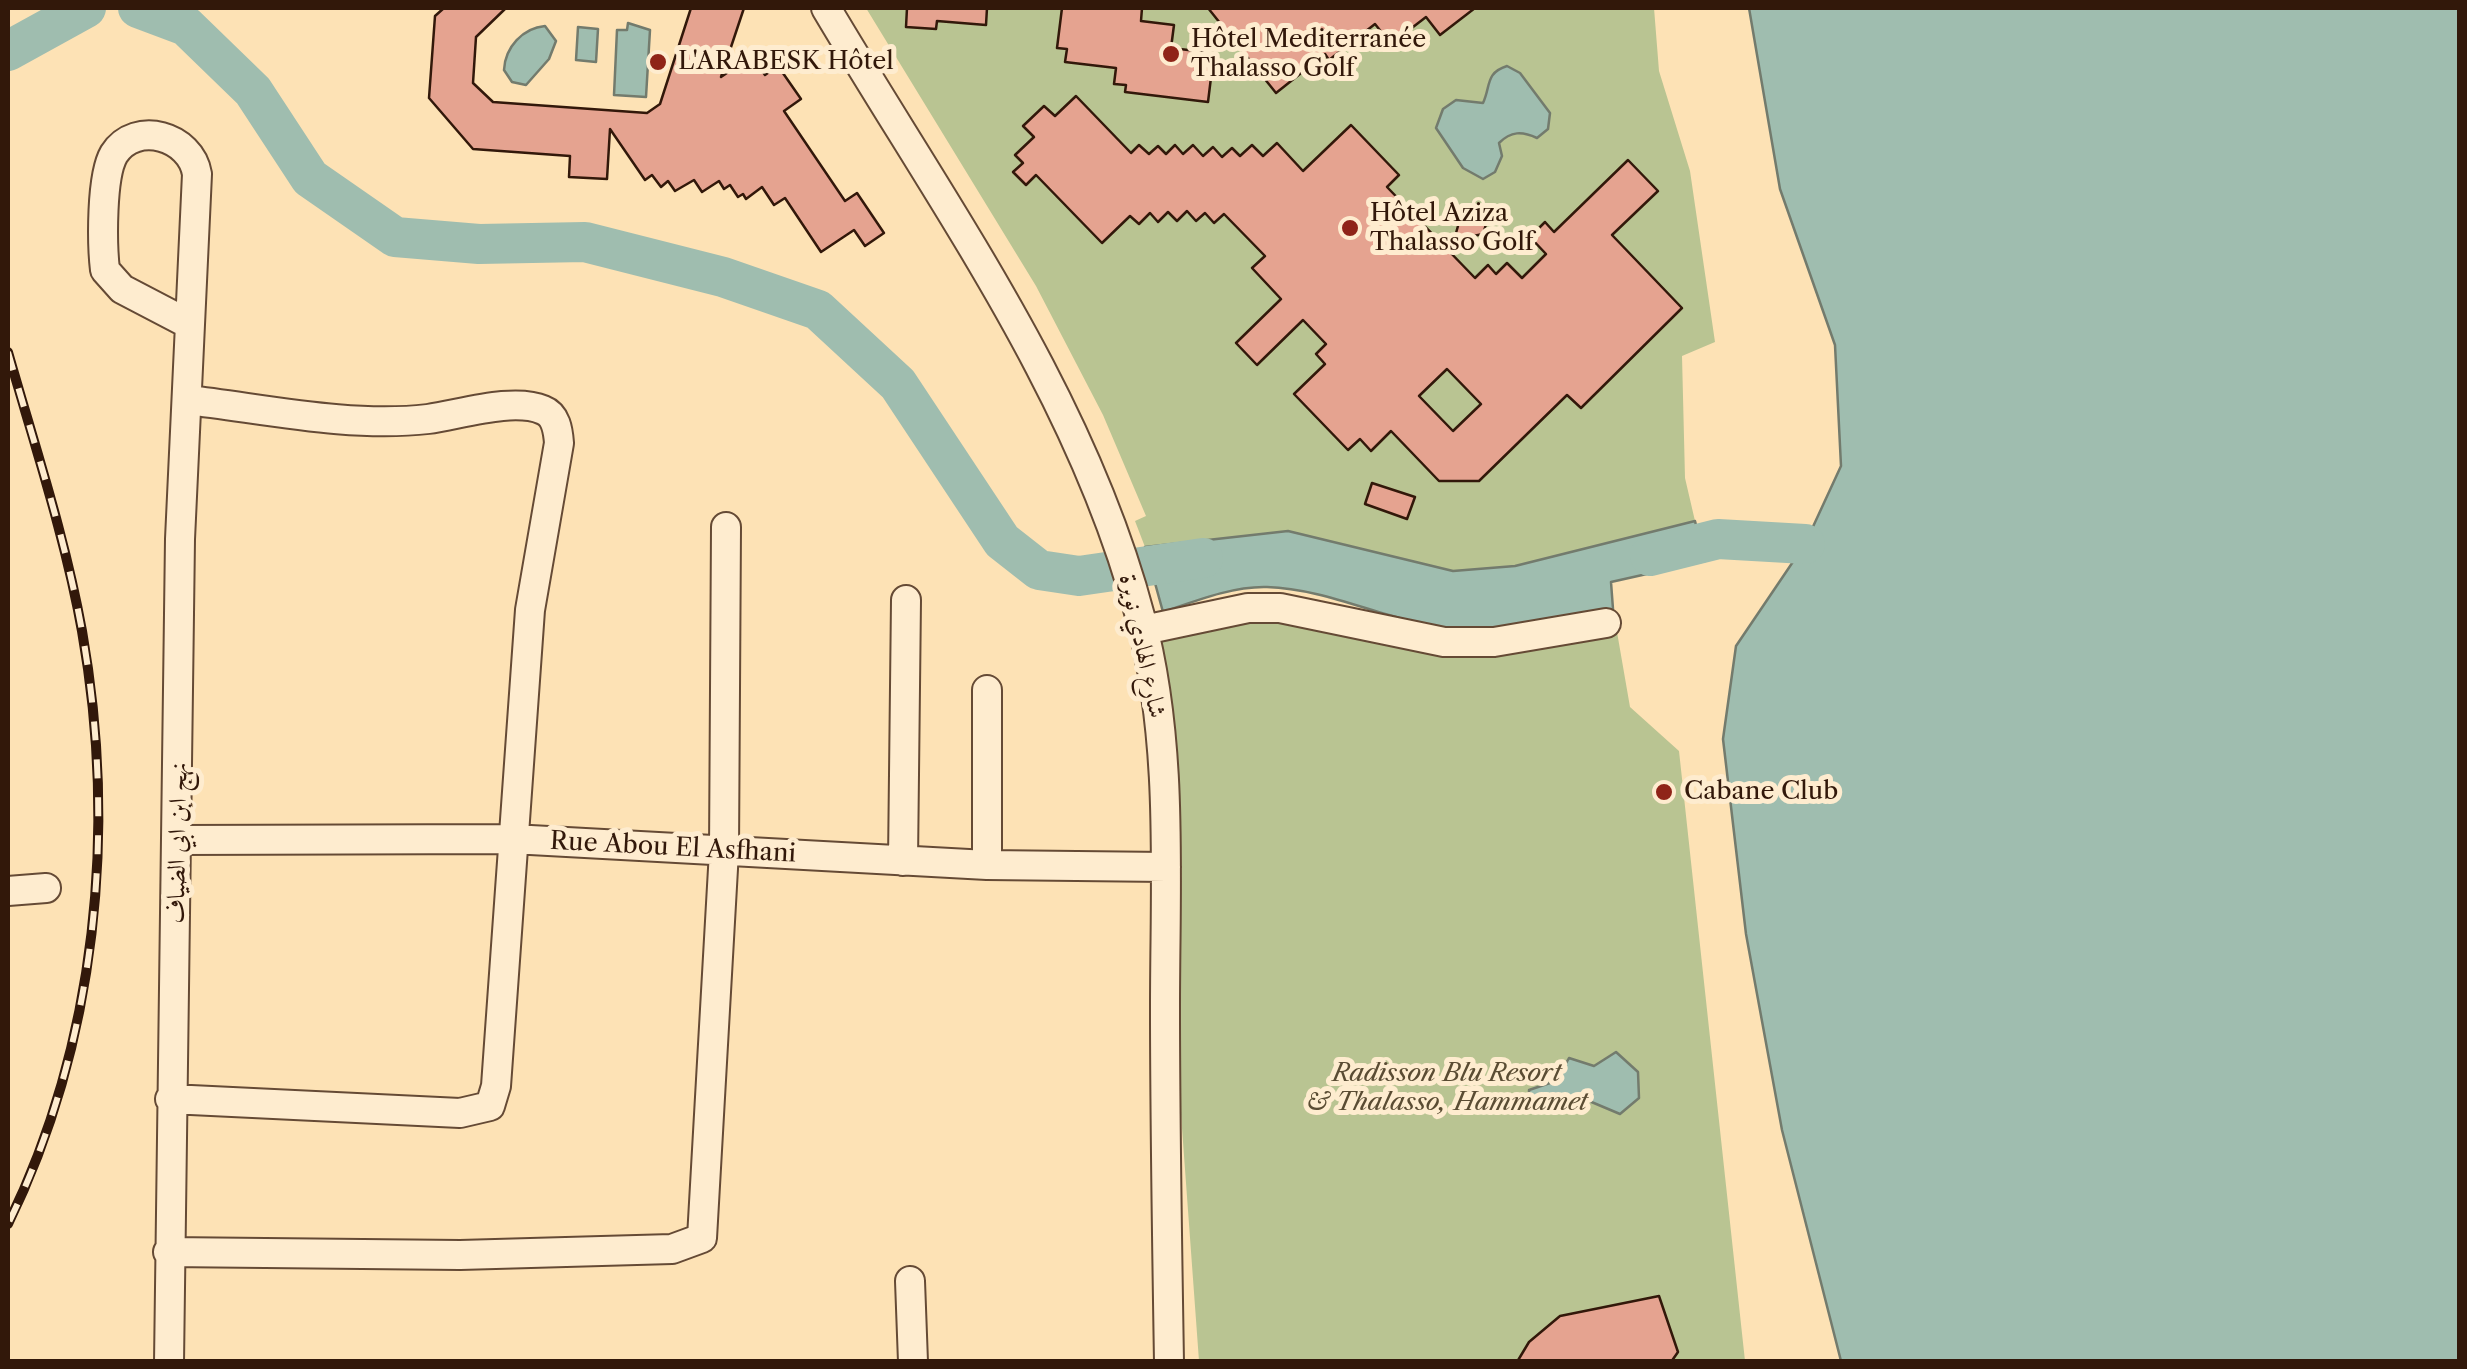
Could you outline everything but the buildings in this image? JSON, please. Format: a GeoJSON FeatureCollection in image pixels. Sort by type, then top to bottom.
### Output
{"type":"FeatureCollection","features":[{"type":"Feature","properties":{"kind":"street","name":"شارع الهادي نويرة"},"geometry":{"type":"LineString","coordinates":[[826,8],[1012,318],[1081,444],[1142,622],[1160,732],[1166,867],[1169,1362]]}},
{"type":"Feature","properties":{"kind":"street","name":"نهج ابن ابي الضياف"},"geometry":{"type":"LineString","coordinates":[[169,1362],[170,1099],[179,840],[180,539],[188,400],[190,324],[194,159],[175,141],[139,136],[126,141],[110,163],[106,270],[122,289],[190,324]]}},
{"type":"Feature","properties":{"kind":"street"},"geometry":{"type":"LineString","coordinates":[[170,1099],[460,1113],[490,1106],[496,1086],[530,610],[558,468],[554,419],[545,410],[471,409],[428,419],[383,420],[188,400]]}},
{"type":"Feature","properties":{"kind":"street"},"geometry":{"type":"LineString","coordinates":[[168,1252],[460,1255],[672,1248],[696,1243],[706,1226],[724,851],[726,527]]}},
{"type":"Feature","properties":{"kind":"street"},"geometry":{"type":"LineString","coordinates":[[902,861],[906,600]]}},
{"type":"Feature","properties":{"kind":"street"},"geometry":{"type":"LineString","coordinates":[[1142,622],[1214,611],[1280,608],[1444,642],[1494,642],[1606,623]]}},
{"type":"Feature","properties":{"kind":"street"},"geometry":{"type":"LineString","coordinates":[[987,690],[987,865]]}},
{"type":"Feature","properties":{"kind":"street","name":"Rue Abou El Asfhani"},"geometry":{"type":"LineString","coordinates":[[179,840],[512,839],[987,865],[1166,867]]}},
{"type":"Feature","properties":{"kind":"street"},"geometry":{"type":"LineString","coordinates":[[8,891],[46,888]]}},
{"type":"Feature","properties":{"kind":"street"},"geometry":{"type":"LineString","coordinates":[[910,1280],[913,1362]]}},
{"type":"Feature","properties":{"kind":"green space","name":"Hôtel Aziza Thalasso Golf"},"geometry":{"type":"Polygon","coordinates":[[[866,8],[1654,8],[1659,71],[1690,171],[1715,342],[1682,356],[1685,478],[1695,521],[1515,566],[1453,571],[1288,531],[1145,547],[1135,521],[1146,516],[1103,415],[1036,286],[866,8]]]}},
{"type":"Feature","properties":{"kind":"green space","name":"Radisson Blu Resort & Thalasso, Hammamet"},"geometry":{"type":"Polygon","coordinates":[[[1209,609],[1457,639],[1613,609],[1630,707],[1679,751],[1745,1361],[1199,1361],[1146,635],[1209,609]]]}},
{"type":"Feature","properties":{"kind":"shaded area"},"geometry":{"type":"Polygon","coordinates":[[[1749,8],[2459,8],[2459,1361],[1841,1361],[1782,1130],[1746,934],[1723,739],[1736,646],[1805,544],[1841,466],[1835,345],[1780,189],[1749,8]]]}},
{"type":"Feature","properties":{"kind":"shaded area"},"geometry":{"type":"Polygon","coordinates":[[[628,23],[650,30],[646,97],[614,95],[617,30],[627,30],[628,23]]]}},
{"type":"Feature","properties":{"kind":"shaded area"},"geometry":{"type":"Polygon","coordinates":[[[545,26],[556,41],[549,59],[526,85],[512,82],[504,70],[512,46],[529,30],[545,26]]]}},
{"type":"Feature","properties":{"kind":"shaded area"},"geometry":{"type":"Polygon","coordinates":[[[578,27],[598,29],[596,62],[576,60],[578,27]]]}},
{"type":"Feature","properties":{"kind":"shaded area"},"geometry":{"type":"Polygon","coordinates":[[[1507,66],[1520,73],[1550,113],[1548,129],[1537,138],[1517,133],[1503,139],[1499,143],[1502,156],[1495,172],[1483,179],[1463,168],[1436,128],[1443,109],[1456,100],[1483,103],[1492,76],[1507,66]]]}},
{"type":"Feature","properties":{"kind":"shaded area"},"geometry":{"type":"Polygon","coordinates":[[[1695,521],[1705,561],[1611,582],[1613,609],[1534,624],[1474,630],[1430,626],[1314,594],[1267,587],[1228,592],[1163,612],[1145,547],[1288,531],[1453,571],[1515,566],[1695,521]]]}},
{"type":"Feature","properties":{"kind":"shaded area"},"geometry":{"type":"Polygon","coordinates":[[[1616,1052],[1638,1072],[1639,1098],[1620,1114],[1582,1098],[1542,1111],[1529,1104],[1529,1090],[1556,1081],[1569,1058],[1594,1066],[1616,1052]]]}},
{"type":"Feature","properties":{"kind":"waterway"},"geometry":{"type":"LineString","coordinates":[[8,51],[86,8]]}},
{"type":"Feature","properties":{"kind":"waterway"},"geometry":{"type":"LineString","coordinates":[[138,8],[186,26],[253,91],[310,178],[395,237],[479,244],[585,242],[723,277],[818,310],[898,384],[1002,541],[1039,570],[1079,576],[1203,558]]}},
{"type":"Feature","properties":{"kind":"waterway"},"geometry":{"type":"LineString","coordinates":[[1650,556],[1718,539],[1805,544]]}},
{"type":"Feature","properties":{"kind":"railway"},"geometry":{"type":"LineString","coordinates":[[8,352],[75,596],[93,706],[98,782],[91,934],[80,1009],[62,1082],[38,1154],[8,1224]]}},
{"type":"Feature","properties":{"kind":"place","name":"Hôtel Mediterranée Thalasso Golf"},"geometry":{"type":"Point","coordinates":[1171,54]}},
{"type":"Feature","properties":{"kind":"place","name":"L'ARABESK Hôtel"},"geometry":{"type":"Point","coordinates":[658,62]}},
{"type":"Feature","properties":{"kind":"place","name":"Hôtel Aziza Thalasso Golf"},"geometry":{"type":"Point","coordinates":[1350,228]}},
{"type":"Feature","properties":{"kind":"place","name":"Cabane Club"},"geometry":{"type":"Point","coordinates":[1664,792]}}]}
